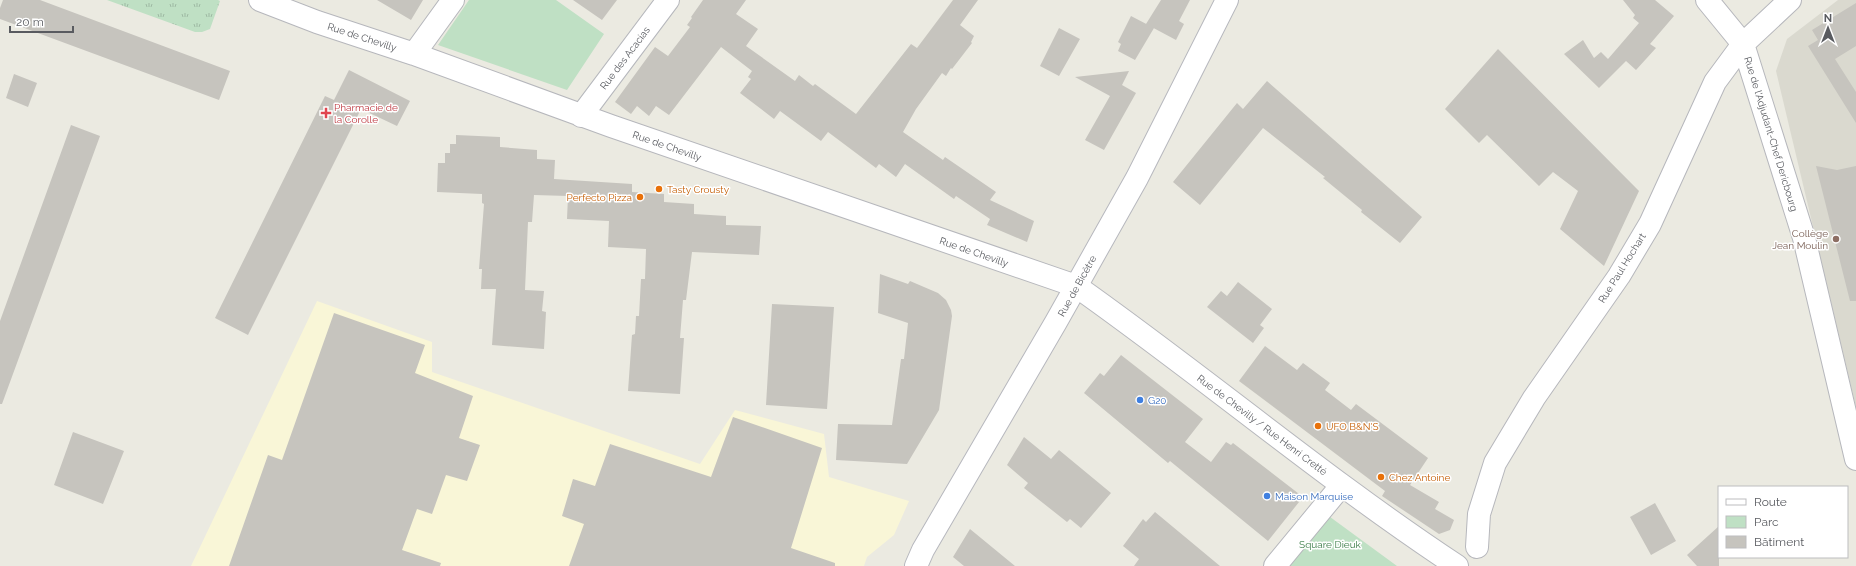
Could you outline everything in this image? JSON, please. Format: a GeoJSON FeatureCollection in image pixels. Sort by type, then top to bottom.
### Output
{"type":"FeatureCollection","features":[{"type":"Feature","properties":{"kind":"street","name":"Rue de Chevilly"},"geometry":{"type":"LineString","coordinates":[[260,0],[317,22],[414,54],[581,116],[1076,286]]}},
{"type":"Feature","properties":{"kind":"street"},"geometry":{"type":"LineString","coordinates":[[414,54],[453,0]]}},
{"type":"Feature","properties":{"kind":"street","name":"Rue des Acacias"},"geometry":{"type":"LineString","coordinates":[[581,116],[668,0]]}},
{"type":"Feature","properties":{"kind":"street","name":"Rue de Bicêtre"},"geometry":{"type":"LineString","coordinates":[[916,566],[923,550],[1137,178],[1226,0]]}},
{"type":"Feature","properties":{"kind":"street"},"geometry":{"type":"LineString","coordinates":[[1707,0],[1743,44]]}},
{"type":"Feature","properties":{"kind":"street","name":"Rue Paul Hochart"},"geometry":{"type":"LineString","coordinates":[[1478,547],[1479,514],[1495,463],[1534,398],[1619,276],[1650,224],[1715,82],[1743,44],[1790,0]]}},
{"type":"Feature","properties":{"kind":"street","name":"Rue de l'Adjudant-Chef Dericbourg"},"geometry":{"type":"LineString","coordinates":[[1743,44],[1804,238],[1856,459]]}},
{"type":"Feature","properties":{"kind":"street","name":"Rue de Chevilly / Rue Henri Cretté"},"geometry":{"type":"LineString","coordinates":[[1076,286],[1117,315],[1341,486],[1453,564]]}},
{"type":"Feature","properties":{"kind":"street"},"geometry":{"type":"LineString","coordinates":[[1275,566],[1341,486]]}},
{"type":"Feature","properties":{"kind":"shaded area","name":"Collège Jean Moulin"},"geometry":{"type":"Polygon","coordinates":[[[1838,0],[1856,0],[1856,407],[1776,71],[1787,39],[1838,0]]]}},
{"type":"Feature","properties":{"kind":"shaded area"},"geometry":{"type":"Polygon","coordinates":[[[317,301],[432,342],[432,372],[700,464],[735,410],[824,434],[829,477],[909,501],[894,535],[867,557],[864,566],[191,566],[317,301]]]}},
{"type":"Feature","properties":{"kind":"green space"},"geometry":{"type":"Polygon","coordinates":[[[107,0],[220,1],[210,29],[202,32],[195,32],[107,0]]]}},
{"type":"Feature","properties":{"kind":"green space"},"geometry":{"type":"Polygon","coordinates":[[[469,0],[556,0],[604,34],[567,90],[438,45],[469,0]]]}},
{"type":"Feature","properties":{"kind":"green space","name":"Square Dieuk"},"geometry":{"type":"Polygon","coordinates":[[[1326,514],[1397,566],[1284,566],[1326,514]]]}},
{"type":"Feature","properties":{"kind":"building"},"geometry":{"type":"Polygon","coordinates":[[[3,0],[40,0],[230,71],[219,100],[0,19],[0,8],[3,0]]]}},
{"type":"Feature","properties":{"kind":"building"},"geometry":{"type":"Polygon","coordinates":[[[377,0],[423,0],[411,20],[377,0]]]}},
{"type":"Feature","properties":{"kind":"building"},"geometry":{"type":"Polygon","coordinates":[[[573,0],[617,0],[602,20],[573,0]]]}},
{"type":"Feature","properties":{"kind":"building"},"geometry":{"type":"Polygon","coordinates":[[[703,0],[746,0],[736,14],[758,29],[746,46],[795,81],[799,75],[813,86],[815,84],[856,114],[911,44],[917,48],[953,0],[978,0],[960,25],[974,36],[971,42],[972,43],[946,76],[942,73],[916,109],[903,132],[943,160],[945,157],[996,192],[990,200],[1034,221],[1027,242],[987,225],[990,219],[956,196],[954,199],[905,164],[896,177],[879,164],[876,168],[828,132],[821,141],[780,111],[774,119],[740,93],[751,79],[748,77],[752,71],[721,47],[669,115],[656,106],[649,116],[637,106],[631,114],[615,102],[655,47],[668,56],[690,27],[687,25],[703,0]]]}},
{"type":"Feature","properties":{"kind":"building"},"geometry":{"type":"Polygon","coordinates":[[[1161,0],[1190,0],[1179,21],[1184,24],[1176,40],[1146,24],[1161,0]]]}},
{"type":"Feature","properties":{"kind":"building"},"geometry":{"type":"Polygon","coordinates":[[[1623,0],[1655,0],[1674,16],[1650,44],[1656,48],[1636,70],[1626,61],[1599,88],[1564,54],[1583,40],[1594,58],[1601,52],[1608,59],[1639,23],[1633,18],[1635,15],[1623,0]]]}},
{"type":"Feature","properties":{"kind":"building"},"geometry":{"type":"Polygon","coordinates":[[[1856,3],[1856,46],[1835,59],[1856,92],[1856,123],[1808,46],[1818,40],[1812,30],[1856,3]]]}},
{"type":"Feature","properties":{"kind":"building"},"geometry":{"type":"Polygon","coordinates":[[[1131,16],[1154,28],[1135,60],[1118,51],[1121,44],[1118,42],[1131,16]]]}},
{"type":"Feature","properties":{"kind":"building"},"geometry":{"type":"Polygon","coordinates":[[[1059,28],[1080,39],[1059,76],[1040,66],[1059,28]]]}},
{"type":"Feature","properties":{"kind":"building"},"geometry":{"type":"Polygon","coordinates":[[[1498,49],[1639,191],[1604,266],[1560,229],[1578,191],[1553,172],[1539,186],[1487,135],[1479,143],[1445,109],[1498,49]]]}},
{"type":"Feature","properties":{"kind":"building"},"geometry":{"type":"Polygon","coordinates":[[[349,70],[410,101],[397,126],[361,109],[248,335],[215,318],[325,96],[334,100],[349,70]]]}},
{"type":"Feature","properties":{"kind":"building"},"geometry":{"type":"Polygon","coordinates":[[[1129,71],[1122,85],[1136,93],[1104,150],[1085,140],[1110,96],[1075,77],[1129,71]]]}},
{"type":"Feature","properties":{"kind":"building"},"geometry":{"type":"Polygon","coordinates":[[[14,74],[37,83],[28,107],[6,98],[14,74]]]}},
{"type":"Feature","properties":{"kind":"building"},"geometry":{"type":"Polygon","coordinates":[[[1267,81],[1422,217],[1400,243],[1361,212],[1362,210],[1323,178],[1325,177],[1263,128],[1200,205],[1173,182],[1237,103],[1243,109],[1267,81]]]}},
{"type":"Feature","properties":{"kind":"building"},"geometry":{"type":"Polygon","coordinates":[[[71,125],[100,136],[2,404],[0,404],[0,321],[71,125]]]}},
{"type":"Feature","properties":{"kind":"building"},"geometry":{"type":"Polygon","coordinates":[[[456,135],[500,137],[500,147],[537,150],[537,159],[555,160],[554,179],[632,184],[632,192],[664,194],[664,202],[694,204],[694,214],[726,216],[726,225],[761,226],[759,255],[692,252],[686,300],[683,300],[680,338],[684,338],[680,394],[628,391],[632,335],[635,334],[636,316],[639,316],[641,279],[645,279],[646,249],[608,247],[609,221],[567,219],[568,196],[534,195],[532,222],[528,222],[525,290],[544,291],[542,311],[546,312],[544,349],[492,345],[496,289],[481,289],[482,269],[479,269],[484,204],[482,203],[482,194],[437,192],[438,163],[445,163],[445,153],[450,153],[450,144],[456,144],[456,135]]]}},
{"type":"Feature","properties":{"kind":"building"},"geometry":{"type":"Polygon","coordinates":[[[1816,166],[1837,170],[1856,166],[1856,301],[1850,301],[1816,166]]]}},
{"type":"Feature","properties":{"kind":"building"},"geometry":{"type":"Polygon","coordinates":[[[880,274],[908,284],[910,281],[938,293],[946,300],[952,316],[939,410],[907,464],[836,460],[838,424],[892,425],[901,359],[904,359],[908,323],[878,313],[880,274]]]}},
{"type":"Feature","properties":{"kind":"building"},"geometry":{"type":"Polygon","coordinates":[[[1238,282],[1272,309],[1260,325],[1264,328],[1253,343],[1207,307],[1221,291],[1227,296],[1238,282]]]}},
{"type":"Feature","properties":{"kind":"building"},"geometry":{"type":"Polygon","coordinates":[[[772,304],[834,307],[827,409],[766,405],[772,304]]]}},
{"type":"Feature","properties":{"kind":"building"},"geometry":{"type":"Polygon","coordinates":[[[334,313],[425,345],[415,373],[473,396],[459,438],[480,445],[467,481],[446,475],[432,514],[417,509],[402,550],[441,563],[440,566],[229,566],[268,455],[282,460],[334,313]]]}},
{"type":"Feature","properties":{"kind":"building"},"geometry":{"type":"Polygon","coordinates":[[[1265,346],[1297,370],[1303,363],[1330,383],[1325,390],[1351,410],[1356,404],[1428,458],[1410,485],[1439,502],[1435,509],[1454,520],[1450,530],[1439,534],[1382,496],[1385,491],[1239,381],[1265,346]]]}},
{"type":"Feature","properties":{"kind":"building"},"geometry":{"type":"Polygon","coordinates":[[[1121,355],[1203,419],[1185,442],[1211,462],[1226,442],[1231,445],[1233,443],[1303,497],[1268,541],[1170,461],[1168,463],[1084,393],[1100,373],[1104,376],[1121,355]]]}},
{"type":"Feature","properties":{"kind":"building"},"geometry":{"type":"Polygon","coordinates":[[[733,417],[822,448],[791,548],[835,563],[835,566],[569,566],[584,524],[562,516],[573,479],[595,486],[610,444],[711,477],[733,417]]]}},
{"type":"Feature","properties":{"kind":"building"},"geometry":{"type":"Polygon","coordinates":[[[73,432],[124,451],[103,504],[54,485],[73,432]]]}},
{"type":"Feature","properties":{"kind":"building"},"geometry":{"type":"Polygon","coordinates":[[[1024,437],[1051,459],[1059,450],[1111,493],[1081,528],[1070,519],[1067,522],[1024,488],[1028,483],[1007,465],[1024,437]]]}},
{"type":"Feature","properties":{"kind":"building"},"geometry":{"type":"Polygon","coordinates":[[[1655,503],[1676,541],[1651,555],[1630,517],[1655,503]]]}},
{"type":"Feature","properties":{"kind":"building"},"geometry":{"type":"Polygon","coordinates":[[[1155,512],[1220,566],[1134,566],[1139,559],[1123,546],[1143,519],[1146,522],[1155,512]]]}},
{"type":"Feature","properties":{"kind":"building"},"geometry":{"type":"Polygon","coordinates":[[[1718,527],[1719,566],[1697,566],[1687,555],[1718,527]]]}},
{"type":"Feature","properties":{"kind":"building"},"geometry":{"type":"Polygon","coordinates":[[[970,529],[1015,566],[964,566],[953,557],[970,529]]]}},
{"type":"Feature","properties":{"kind":"place","name":"Pharmacie de la Corolle"},"geometry":{"type":"Point","coordinates":[326,113]}},
{"type":"Feature","properties":{"kind":"place","name":"Tasty Crousty"},"geometry":{"type":"Point","coordinates":[659,189]}},
{"type":"Feature","properties":{"kind":"place","name":"Perfecto Pizza"},"geometry":{"type":"Point","coordinates":[640,197]}},
{"type":"Feature","properties":{"kind":"place","name":"Collège Jean Moulin"},"geometry":{"type":"Point","coordinates":[1836,239]}},
{"type":"Feature","properties":{"kind":"place","name":"G20"},"geometry":{"type":"Point","coordinates":[1140,400]}},
{"type":"Feature","properties":{"kind":"place","name":"UFO B&N'S"},"geometry":{"type":"Point","coordinates":[1318,426]}},
{"type":"Feature","properties":{"kind":"place","name":"Chez Antoine"},"geometry":{"type":"Point","coordinates":[1381,477]}},
{"type":"Feature","properties":{"kind":"place","name":"Maison Marquise"},"geometry":{"type":"Point","coordinates":[1267,496]}}]}
